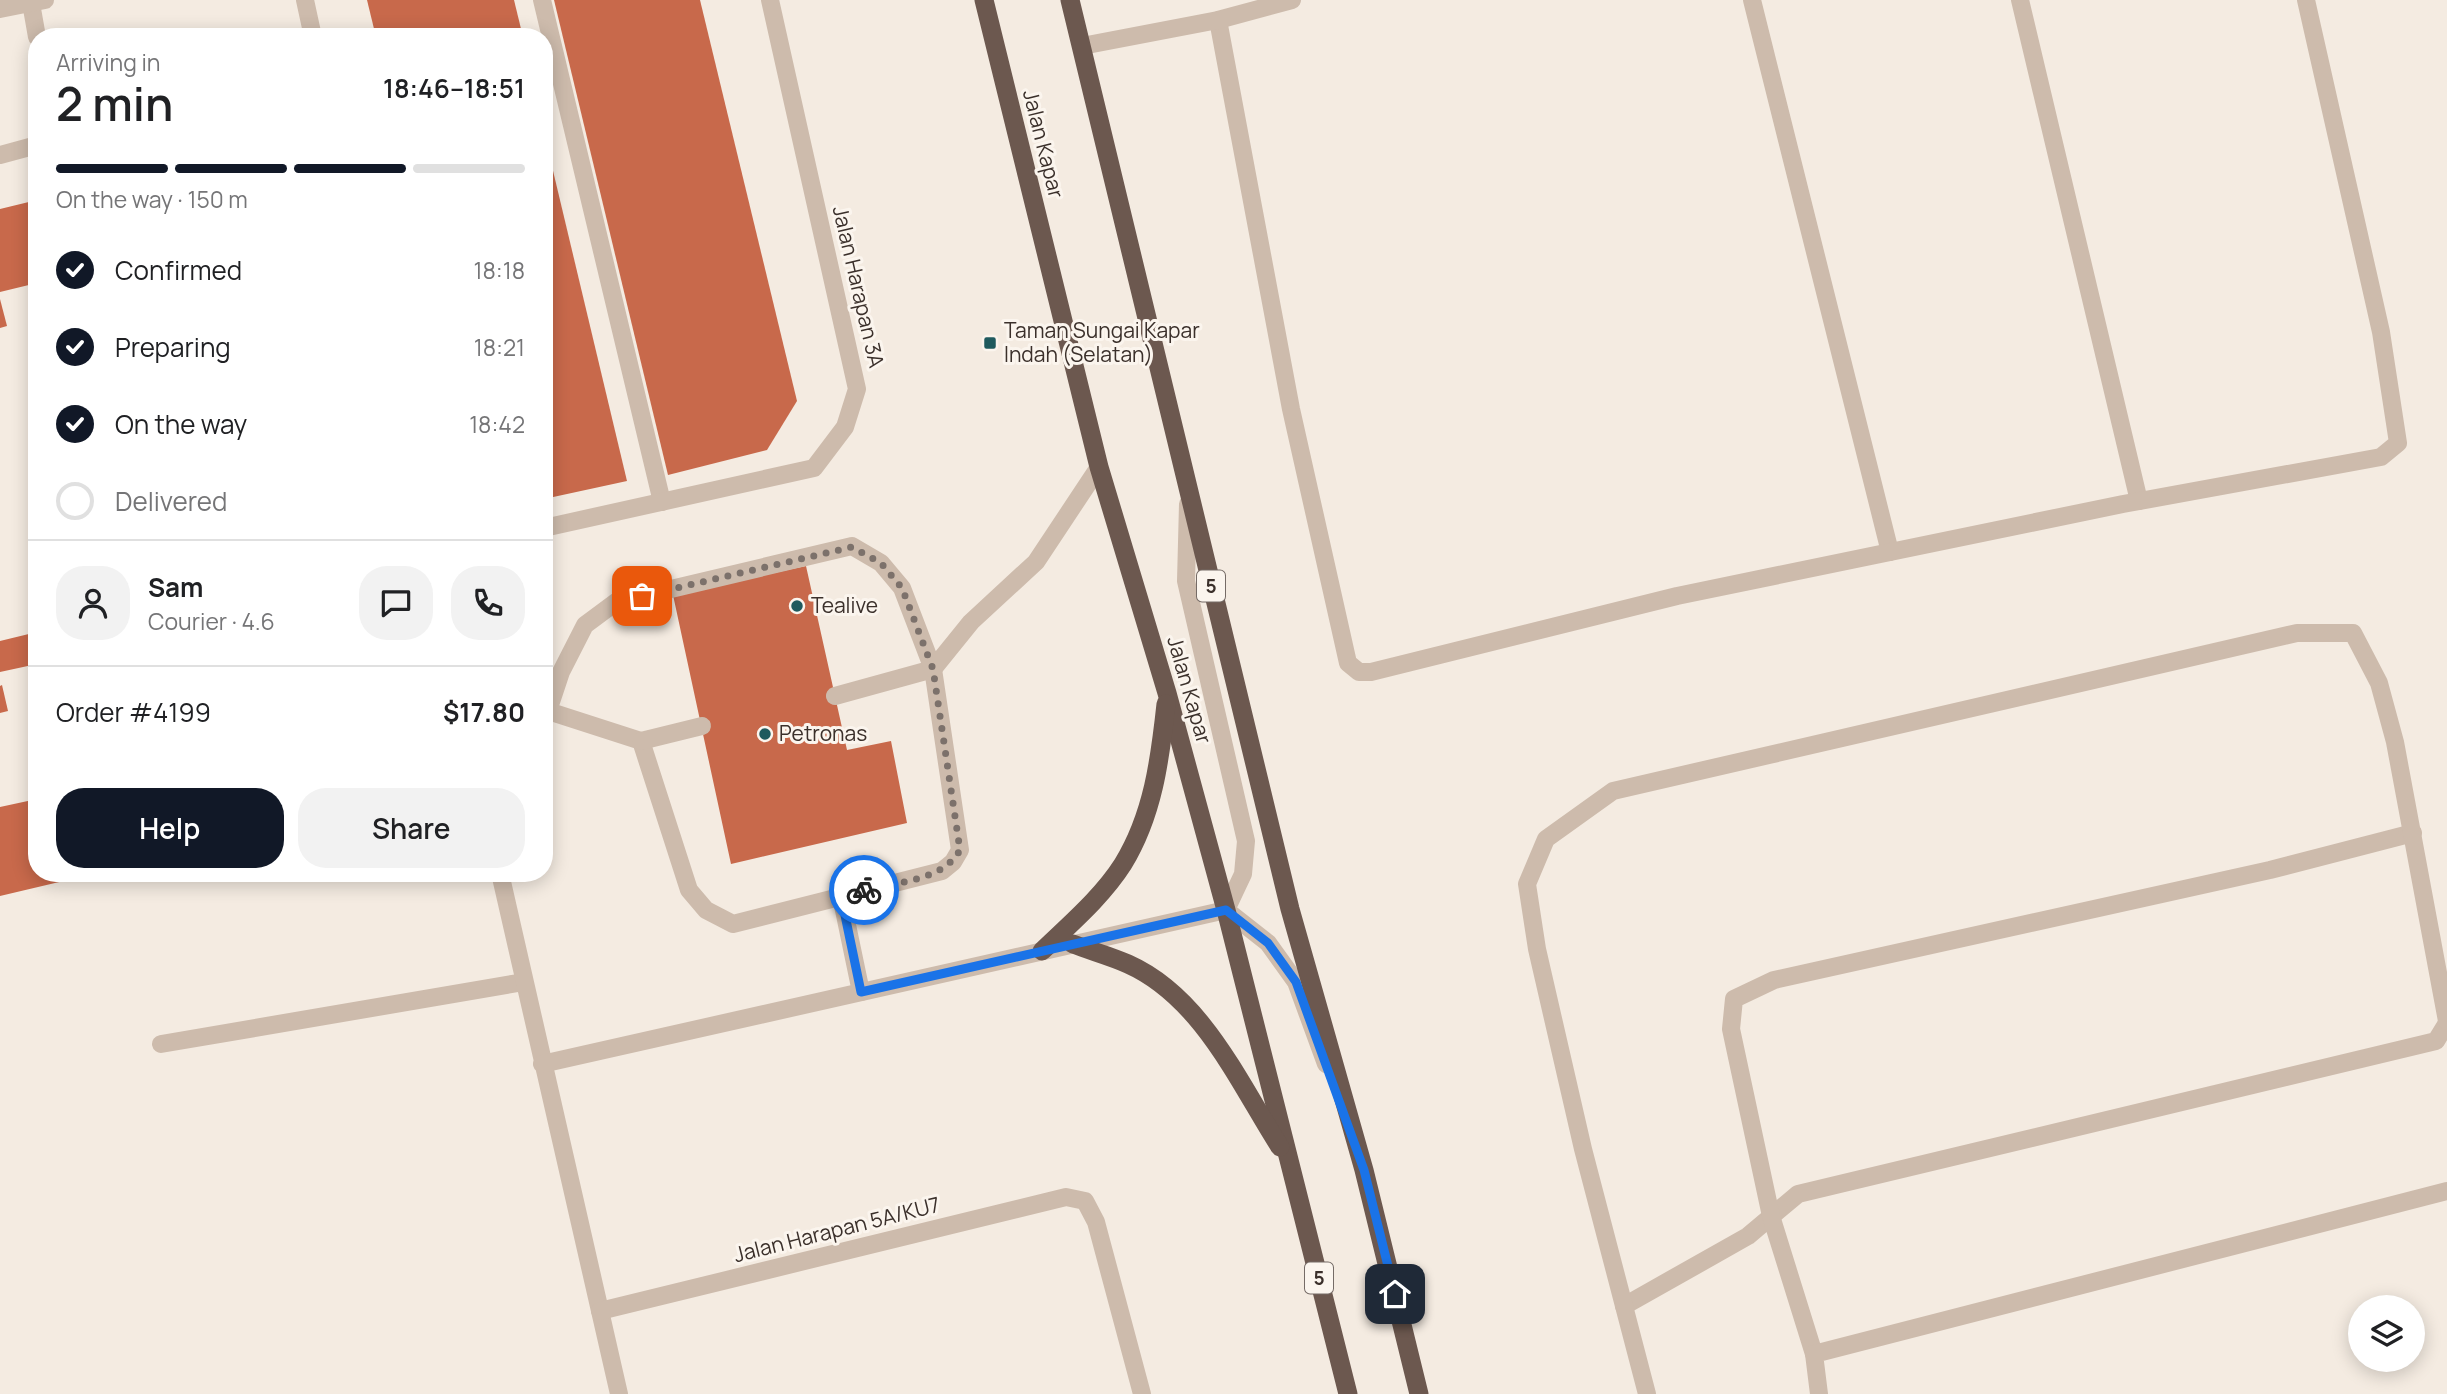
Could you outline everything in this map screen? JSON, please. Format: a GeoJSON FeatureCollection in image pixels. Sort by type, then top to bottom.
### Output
{"type":"FeatureCollection","features":[{"type":"Feature","properties":{"kind":"highway","name":"Jalan Kapar"},"geometry":{"type":"LineString","coordinates":[[984,0],[1099,467],[1167,693],[1226,910],[1348,1394]]}},
{"type":"Feature","properties":{"kind":"highway","name":"5"},"geometry":{"type":"LineString","coordinates":[[1070,0],[1290,908],[1364,1170],[1419,1394]]}},
{"type":"Feature","properties":{"kind":"highway"},"geometry":{"type":"LineString","coordinates":[[1042,951],[1096,899],[1123,864],[1147,814],[1160,763],[1167,693]]}},
{"type":"Feature","properties":{"kind":"highway"},"geometry":{"type":"LineString","coordinates":[[1073,944],[1129,964],[1155,980],[1184,1005],[1209,1034],[1290,1163]]}},
{"type":"Feature","properties":{"kind":"street"},"geometry":{"type":"LineString","coordinates":[[305,0],[311,28]]}},
{"type":"Feature","properties":{"kind":"street"},"geometry":{"type":"LineString","coordinates":[[542,0],[549,28]]}},
{"type":"Feature","properties":{"kind":"street","name":"Jalan Harapan 3A"},"geometry":{"type":"LineString","coordinates":[[553,526],[814,468],[845,427],[857,389],[770,0]]}},
{"type":"Feature","properties":{"kind":"street"},"geometry":{"type":"LineString","coordinates":[[1082,46],[1218,20],[1292,0]]}},
{"type":"Feature","properties":{"kind":"street"},"geometry":{"type":"LineString","coordinates":[[1752,0],[1890,552]]}},
{"type":"Feature","properties":{"kind":"street"},"geometry":{"type":"LineString","coordinates":[[2020,0],[2139,501]]}},
{"type":"Feature","properties":{"kind":"street"},"geometry":{"type":"LineString","coordinates":[[1218,20],[1290,409],[1348,663],[1359,672],[1371,672],[1677,596],[2139,501],[2381,457],[2398,443],[2381,332],[2306,0]]}},
{"type":"Feature","properties":{"kind":"street"},"geometry":{"type":"LineString","coordinates":[[0,9],[38,1],[37,28]]}},
{"type":"Feature","properties":{"kind":"street"},"geometry":{"type":"LineString","coordinates":[[553,46],[662,502]]}},
{"type":"Feature","properties":{"kind":"street"},"geometry":{"type":"LineString","coordinates":[[0,155],[28,147]]}},
{"type":"Feature","properties":{"kind":"street"},"geometry":{"type":"LineString","coordinates":[[835,695],[933,669],[971,622],[1036,562],[1099,467]]}},
{"type":"Feature","properties":{"kind":"street"},"geometry":{"type":"LineString","coordinates":[[1189,494],[1186,581],[1247,842],[1243,874],[1226,910]]}},
{"type":"Feature","properties":{"kind":"street"},"geometry":{"type":"LineString","coordinates":[[553,693],[584,625],[616,602],[852,547],[881,563],[902,588],[933,669],[960,850],[953,862],[942,871],[733,923],[706,910],[689,890],[641,741]]}},
{"type":"Feature","properties":{"kind":"street"},"geometry":{"type":"LineString","coordinates":[[1624,1306],[1748,1236],[1798,1194],[2435,1041],[2447,1022],[2413,833],[2379,683],[2353,634],[2297,633],[1613,791],[1546,839],[1527,884],[1537,949],[1580,1136],[1624,1306],[1647,1394]]}},
{"type":"Feature","properties":{"kind":"street"},"geometry":{"type":"LineString","coordinates":[[553,714],[641,741],[702,726]]}},
{"type":"Feature","properties":{"kind":"street"},"geometry":{"type":"LineString","coordinates":[[1819,1394],[1814,1354],[1771,1216],[1731,1029],[1734,999],[1774,980],[2270,870],[2413,833]]}},
{"type":"Feature","properties":{"kind":"street"},"geometry":{"type":"LineString","coordinates":[[502,882],[620,1394]]}},
{"type":"Feature","properties":{"kind":"street"},"geometry":{"type":"LineString","coordinates":[[841,896],[861,992]]}},
{"type":"Feature","properties":{"kind":"street"},"geometry":{"type":"LineString","coordinates":[[542,1064],[1226,910]]}},
{"type":"Feature","properties":{"kind":"street"},"geometry":{"type":"LineString","coordinates":[[1226,910],[1268,943],[1296,982],[1364,1170]]}},
{"type":"Feature","properties":{"kind":"street"},"geometry":{"type":"LineString","coordinates":[[161,1044],[524,982]]}},
{"type":"Feature","properties":{"kind":"street"},"geometry":{"type":"LineString","coordinates":[[1814,1354],[2447,1191]]}},
{"type":"Feature","properties":{"kind":"street","name":"Jalan Harapan 5A/KU7"},"geometry":{"type":"LineString","coordinates":[[600,1311],[1066,1198],[1086,1201],[1096,1222],[1142,1394]]}},
{"type":"Feature","properties":{"kind":"building"},"geometry":{"type":"Polygon","coordinates":[[[367,0],[514,0],[521,28],[374,28],[367,0]]]}},
{"type":"Feature","properties":{"kind":"building"},"geometry":{"type":"Polygon","coordinates":[[[554,0],[700,0],[797,401],[767,450],[668,475],[554,0]]]}},
{"type":"Feature","properties":{"kind":"building"},"geometry":{"type":"Polygon","coordinates":[[[553,171],[627,481],[553,497],[553,171]]]}},
{"type":"Feature","properties":{"kind":"building"},"geometry":{"type":"Polygon","coordinates":[[[28,202],[28,285],[0,292],[0,209],[28,202]]]}},
{"type":"Feature","properties":{"kind":"building"},"geometry":{"type":"Polygon","coordinates":[[[0,299],[7,326],[0,328],[0,299]]]}},
{"type":"Feature","properties":{"kind":"building"},"geometry":{"type":"Polygon","coordinates":[[[806,566],[847,750],[891,741],[907,823],[731,864],[673,595],[806,566]]]}},
{"type":"Feature","properties":{"kind":"building"},"geometry":{"type":"Polygon","coordinates":[[[28,634],[28,666],[0,672],[0,641],[28,634]]]}},
{"type":"Feature","properties":{"kind":"building"},"geometry":{"type":"Polygon","coordinates":[[[2,685],[8,711],[0,713],[0,686],[2,685]]]}},
{"type":"Feature","properties":{"kind":"building"},"geometry":{"type":"Polygon","coordinates":[[[28,801],[28,882],[59,882],[0,896],[0,807],[28,801]]]}},
{"type":"Feature","properties":{"kind":"way so far"},"geometry":{"type":"LineString","coordinates":[[642,596],[852,547],[881,563],[902,588],[933,669],[960,850],[953,862],[942,871],[864,890]]}},
{"type":"Feature","properties":{"kind":"place","name":"Taman Sungai Kapar Indah (Selatan)"},"geometry":{"type":"Point","coordinates":[990,343]}},
{"type":"Feature","properties":{"kind":"place","name":"Tealive"},"geometry":{"type":"Point","coordinates":[797,606]}},
{"type":"Feature","properties":{"kind":"place","name":"Petronas"},"geometry":{"type":"Point","coordinates":[765,734]}},
{"type":"Feature","properties":{"kind":"route"},"geometry":{"type":"LineString","coordinates":[[864,890],[841,896],[861,992],[1226,910],[1268,943],[1296,982],[1364,1170],[1395,1294]]}}]}
